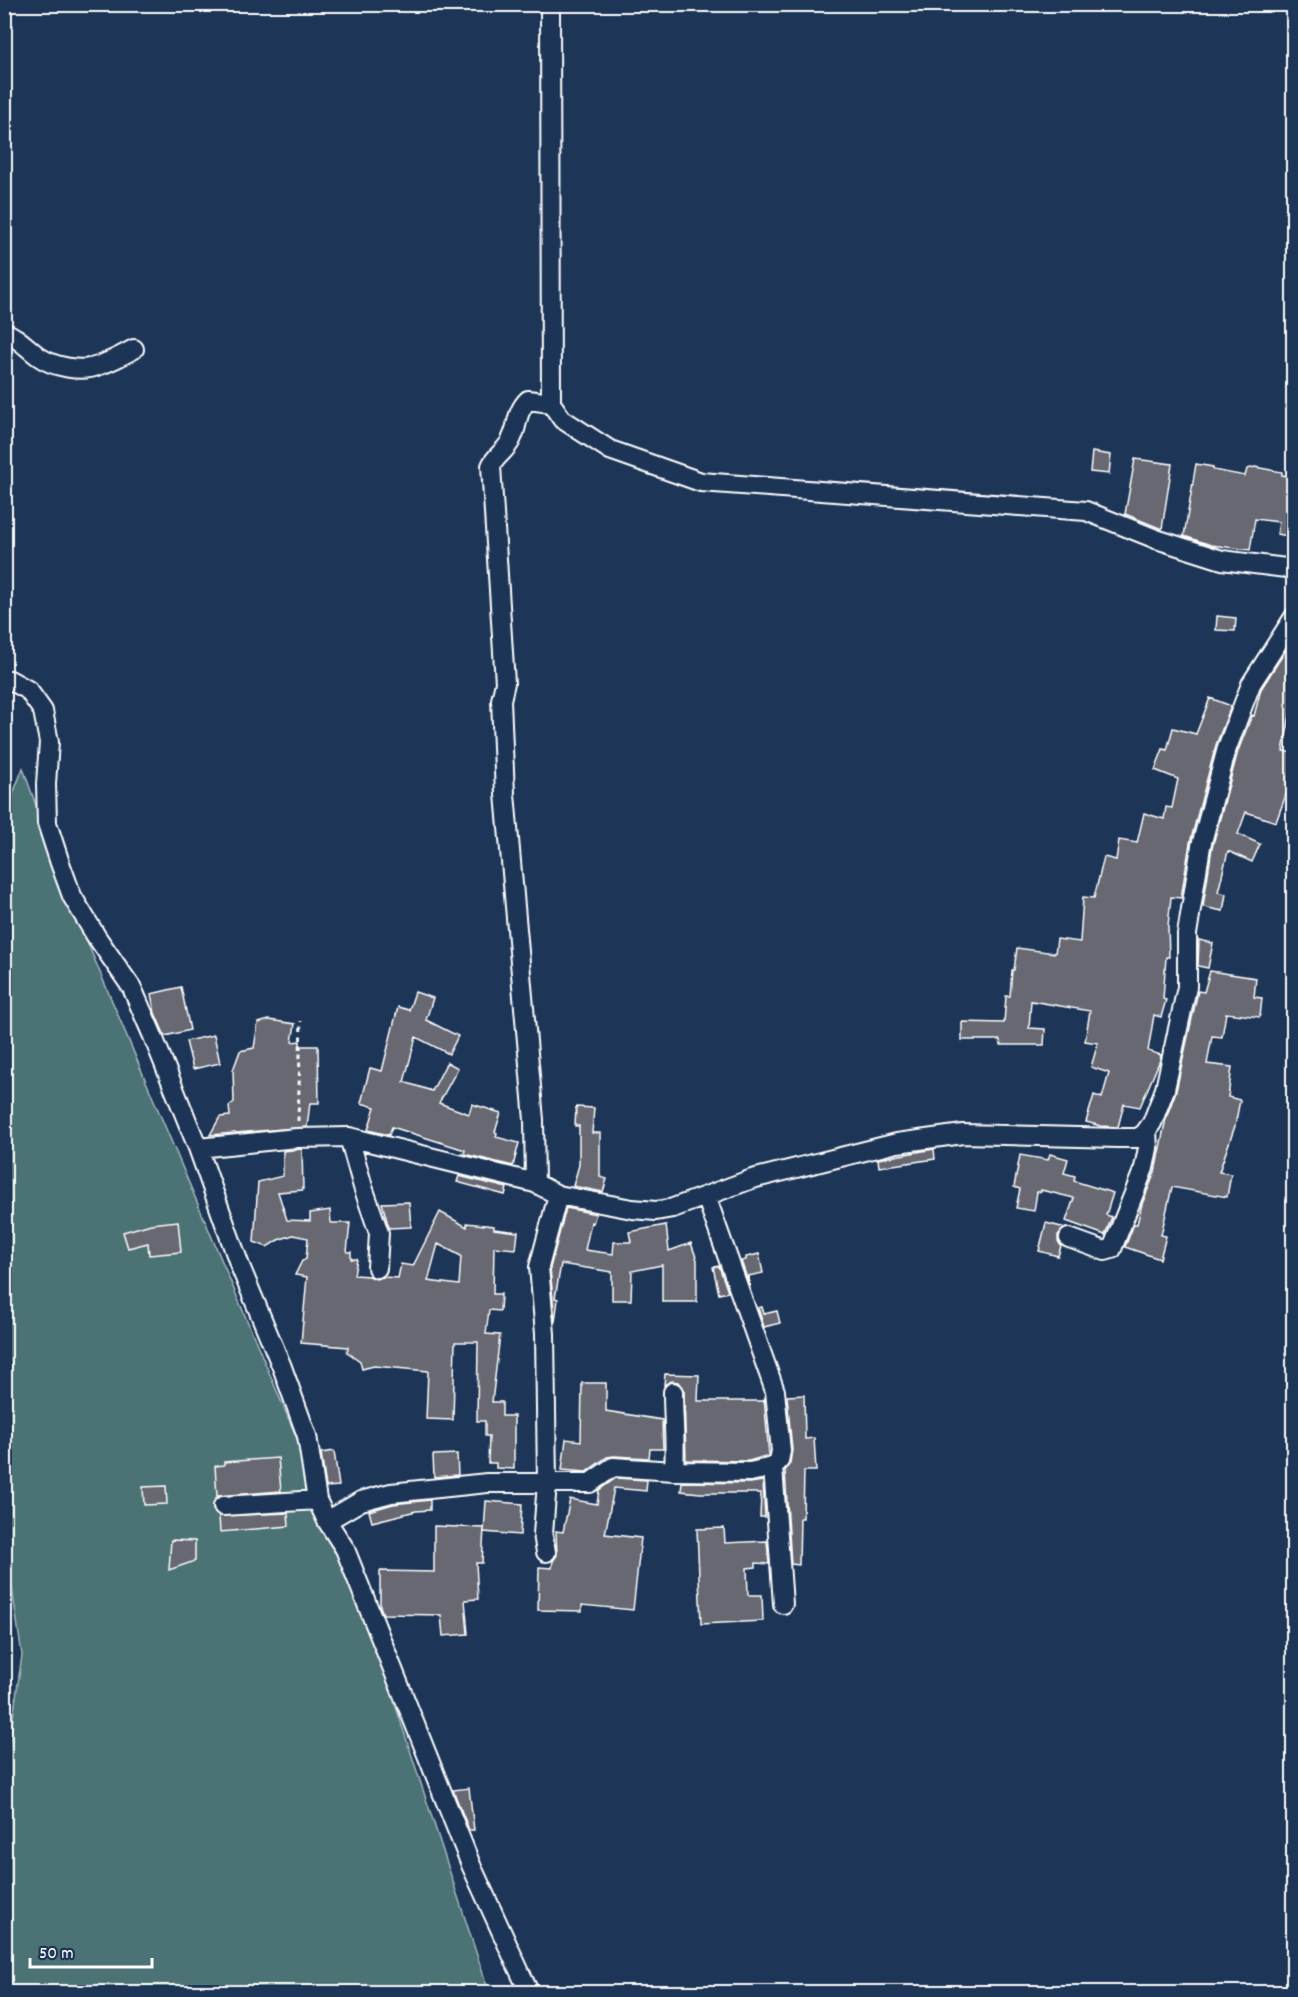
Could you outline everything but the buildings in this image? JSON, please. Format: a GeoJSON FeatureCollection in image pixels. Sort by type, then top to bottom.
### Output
{"type":"FeatureCollection","features":[{"type":"Feature","properties":{"kind":"street"},"geometry":{"type":"LineString","coordinates":[[550,4],[551,403],[562,419],[610,450],[701,482],[1086,511],[1222,560],[1293,569]]}},
{"type":"Feature","properties":{"kind":"street"},"geometry":{"type":"LineString","coordinates":[[4,332],[21,341],[48,363],[69,367],[98,366],[134,349]]}},
{"type":"Feature","properties":{"kind":"street"},"geometry":{"type":"LineString","coordinates":[[535,1183],[534,1120],[505,794],[501,700],[505,683],[490,466],[513,438],[519,409],[528,400],[551,403]]}},
{"type":"Feature","properties":{"kind":"street"},"geometry":{"type":"LineString","coordinates":[[198,1149],[297,1138],[349,1137],[535,1183],[558,1195],[632,1209],[656,1211],[673,1208],[752,1179],[897,1143],[963,1134],[1137,1138],[1147,1131],[1152,1123],[1165,1089],[1185,1003],[1188,974],[1187,934],[1201,846],[1227,748],[1251,684],[1293,617]]}},
{"type":"Feature","properties":{"kind":"street"},"geometry":{"type":"LineString","coordinates":[[4,680],[10,680],[28,690],[43,711],[49,741],[46,784],[47,823],[72,896],[132,988],[198,1149],[240,1266],[282,1367],[307,1436],[317,1500],[345,1549],[471,1865],[529,1992]]}},
{"type":"Feature","properties":{"kind":"street"},"geometry":{"type":"LineString","coordinates":[[1069,1238],[1100,1249],[1109,1251],[1112,1249],[1144,1168],[1148,1148],[1147,1131]]}},
{"type":"Feature","properties":{"kind":"street"},"geometry":{"type":"LineString","coordinates":[[349,1137],[379,1233],[377,1268]]}},
{"type":"Feature","properties":{"kind":"street"},"geometry":{"type":"LineString","coordinates":[[546,1552],[543,1534],[547,1483],[546,1334],[539,1267],[558,1195]]}},
{"type":"Feature","properties":{"kind":"street"},"geometry":{"type":"LineString","coordinates":[[327,1521],[361,1502],[392,1493],[487,1483],[590,1483],[613,1467],[750,1472],[773,1467],[779,1461],[781,1451],[775,1391],[706,1196]]}},
{"type":"Feature","properties":{"kind":"street"},"geometry":{"type":"LineString","coordinates":[[673,1392],[673,1427],[676,1442],[674,1471]]}},
{"type":"Feature","properties":{"kind":"street"},"geometry":{"type":"LineString","coordinates":[[773,1467],[783,1604]]}},
{"type":"Feature","properties":{"kind":"street"},"geometry":{"type":"LineString","coordinates":[[223,1506],[317,1500]]}},
{"type":"Feature","properties":{"kind":"path"},"geometry":{"type":"LineString","coordinates":[[297,1138],[302,1021]]}},
{"type":"Feature","properties":{"kind":"green space"},"geometry":{"type":"Polygon","coordinates":[[[23,768],[66,892],[347,1557],[489,1992],[5,1992],[4,1781],[22,1655],[4,1534],[4,817],[23,768]]]}}]}
